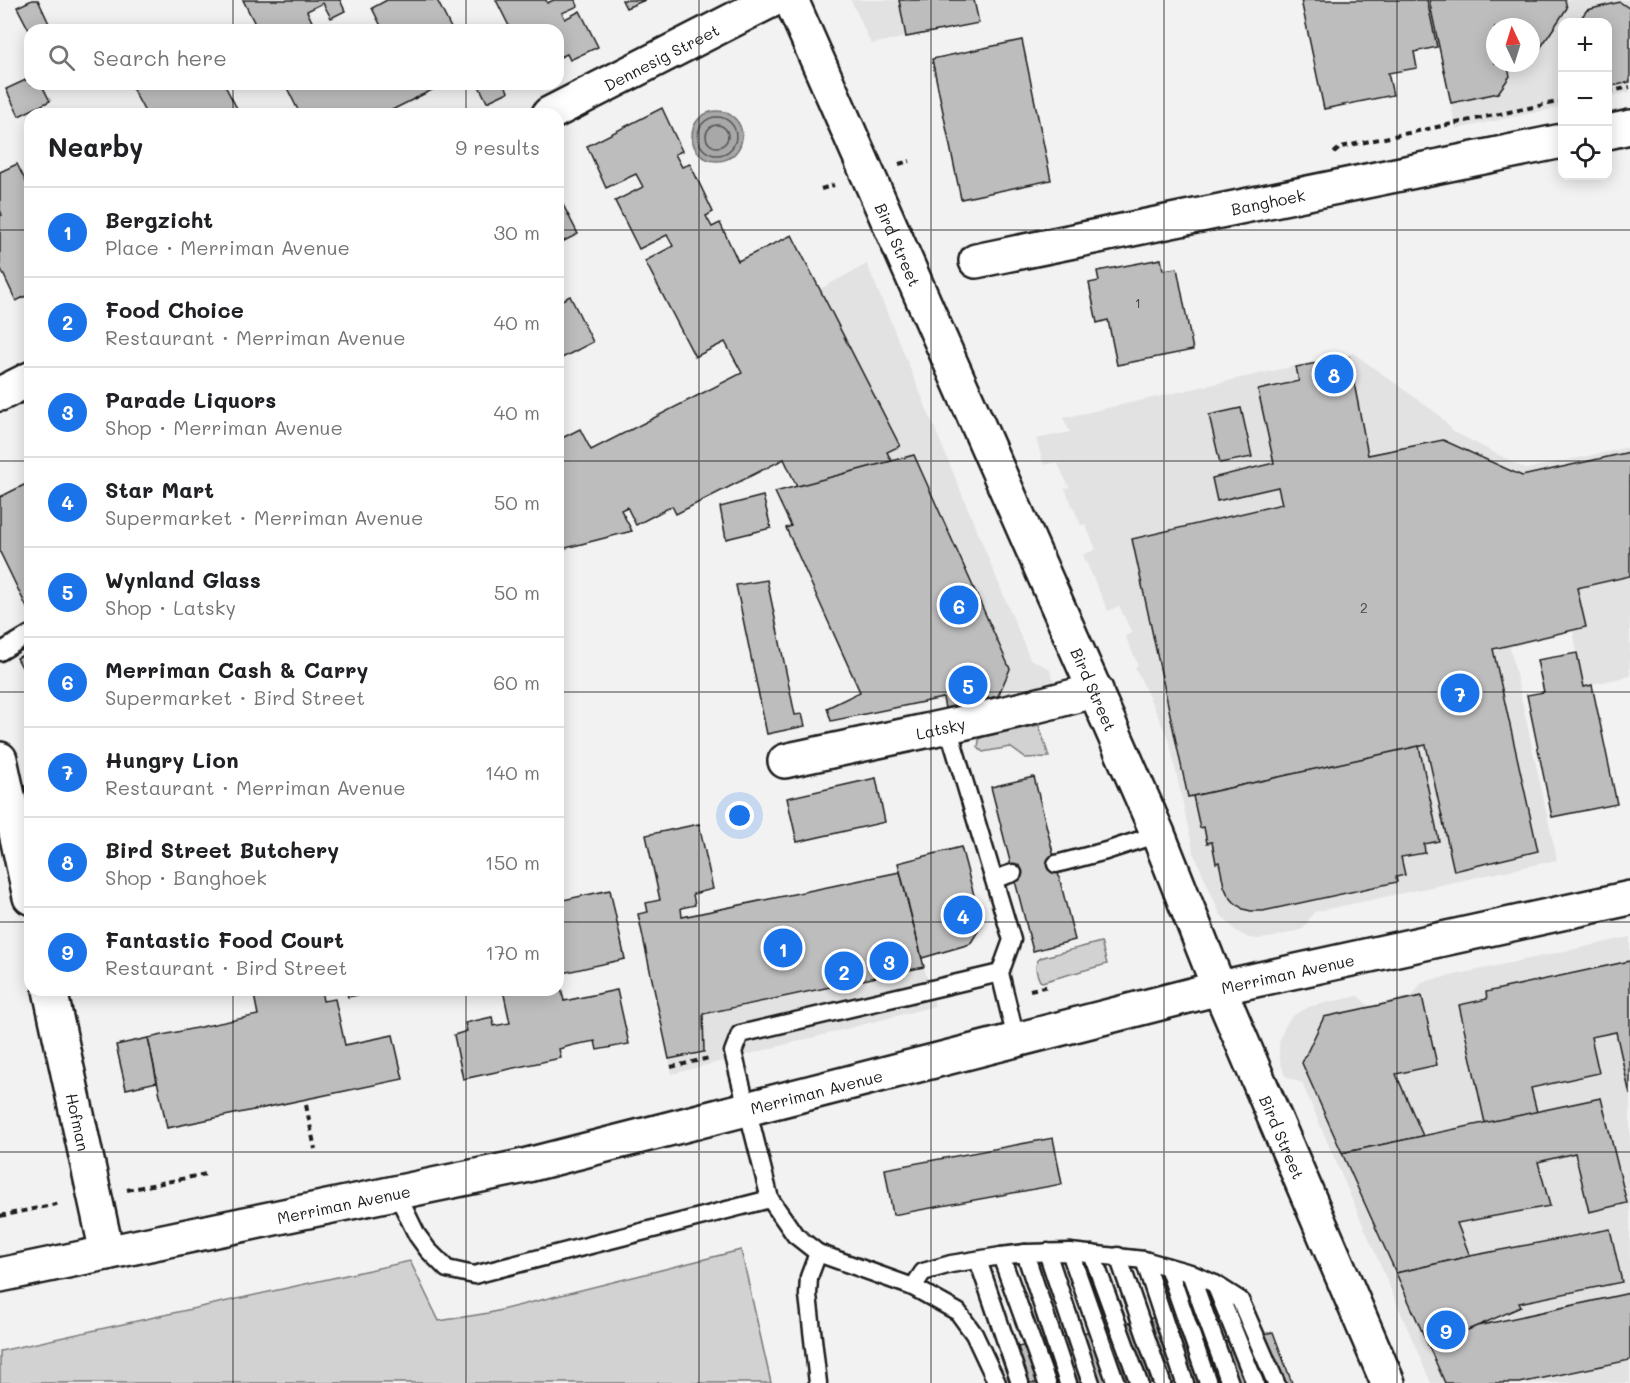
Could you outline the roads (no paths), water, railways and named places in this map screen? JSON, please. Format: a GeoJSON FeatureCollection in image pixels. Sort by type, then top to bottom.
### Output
{"type":"FeatureCollection","features":[{"type":"Feature","properties":{"kind":"street","name":"Dennesig Street"},"geometry":{"type":"LineString","coordinates":[[561,108],[772,0]]}},
{"type":"Feature","properties":{"kind":"street","name":"Bird Street"},"geometry":{"type":"LineString","coordinates":[[791,0],[1096,690],[1158,834],[1219,988],[1388,1383]]}},
{"type":"Feature","properties":{"kind":"street"},"geometry":{"type":"LineString","coordinates":[[1612,131],[1630,127]]}},
{"type":"Feature","properties":{"kind":"street","name":"Banghoek"},"geometry":{"type":"LineString","coordinates":[[976,261],[1558,142]]}},
{"type":"Feature","properties":{"kind":"street"},"geometry":{"type":"LineString","coordinates":[[0,394],[24,382]]}},
{"type":"Feature","properties":{"kind":"street","name":"Latsky"},"geometry":{"type":"LineString","coordinates":[[785,760],[1048,704],[1096,690]]}},
{"type":"Feature","properties":{"kind":"street"},"geometry":{"type":"LineString","coordinates":[[0,759],[24,869]]}},
{"type":"Feature","properties":{"kind":"street","name":"Merriman Avenue"},"geometry":{"type":"LineString","coordinates":[[0,1275],[519,1167],[1219,988],[1630,898]]}},
{"type":"Feature","properties":{"kind":"street","name":"Hofman"},"geometry":{"type":"LineString","coordinates":[[51,996],[107,1252]]}},
{"type":"Feature","properties":{"kind":"lane"},"geometry":{"type":"LineString","coordinates":[[0,652],[24,638]]}},
{"type":"Feature","properties":{"kind":"lane"},"geometry":{"type":"LineString","coordinates":[[948,726],[1012,940],[1000,973],[1016,1039]]}},
{"type":"Feature","properties":{"kind":"lane"},"geometry":{"type":"LineString","coordinates":[[1056,864],[1158,834]]}},
{"type":"Feature","properties":{"kind":"lane"},"geometry":{"type":"LineString","coordinates":[[994,879],[1013,873]]}},
{"type":"Feature","properties":{"kind":"lane"},"geometry":{"type":"LineString","coordinates":[[997,1383],[974,1334],[958,1312],[913,1287],[818,1253],[795,1235],[770,1199],[733,1052],[741,1034],[1000,973]]}},
{"type":"Feature","properties":{"kind":"lane"},"geometry":{"type":"LineString","coordinates":[[396,1192],[417,1235],[428,1250],[447,1269],[474,1275],[770,1199]]}},
{"type":"Feature","properties":{"kind":"lane"},"geometry":{"type":"LineString","coordinates":[[1047,1252],[1091,1383]]}},
{"type":"Feature","properties":{"kind":"lane"},"geometry":{"type":"LineString","coordinates":[[913,1287],[923,1272],[951,1264],[1025,1253],[1070,1252],[1144,1260],[1190,1273],[1215,1284],[1240,1300],[1276,1383]]}},
{"type":"Feature","properties":{"kind":"lane"},"geometry":{"type":"LineString","coordinates":[[1070,1252],[1116,1383]]}},
{"type":"Feature","properties":{"kind":"lane"},"geometry":{"type":"LineString","coordinates":[[818,1253],[809,1277],[808,1294],[819,1383]]}},
{"type":"Feature","properties":{"kind":"lane"},"geometry":{"type":"LineString","coordinates":[[1025,1253],[1068,1383]]}},
{"type":"Feature","properties":{"kind":"lane"},"geometry":{"type":"LineString","coordinates":[[1092,1254],[1139,1383]]}},
{"type":"Feature","properties":{"kind":"lane"},"geometry":{"type":"LineString","coordinates":[[1001,1256],[1047,1383]]}},
{"type":"Feature","properties":{"kind":"lane"},"geometry":{"type":"LineString","coordinates":[[1118,1256],[1162,1383]]}},
{"type":"Feature","properties":{"kind":"lane"},"geometry":{"type":"LineString","coordinates":[[978,1260],[1020,1383]]}},
{"type":"Feature","properties":{"kind":"lane"},"geometry":{"type":"LineString","coordinates":[[1144,1260],[1185,1383]]}},
{"type":"Feature","properties":{"kind":"lane"},"geometry":{"type":"LineString","coordinates":[[1168,1267],[1208,1383]]}},
{"type":"Feature","properties":{"kind":"lane"},"geometry":{"type":"LineString","coordinates":[[1190,1273],[1230,1383]]}},
{"type":"Feature","properties":{"kind":"lane"},"geometry":{"type":"LineString","coordinates":[[1215,1284],[1255,1383]]}},
{"type":"Feature","properties":{"kind":"water"},"geometry":{"type":"Polygon","coordinates":[[[717,111],[731,115],[738,122],[742,136],[738,150],[731,157],[717,161],[703,157],[696,150],[692,136],[696,122],[703,115],[717,111]]]}},
{"type":"Feature","properties":{"kind":"place","name":"Bird Street Butchery"},"geometry":{"type":"Point","coordinates":[1334,374]}},
{"type":"Feature","properties":{"kind":"place","name":"Merriman Cash & Carry"},"geometry":{"type":"Point","coordinates":[959,605]}},
{"type":"Feature","properties":{"kind":"place","name":"Wynland Glass"},"geometry":{"type":"Point","coordinates":[968,685]}},
{"type":"Feature","properties":{"kind":"place","name":"Hungry Lion"},"geometry":{"type":"Point","coordinates":[1460,693]}},
{"type":"Feature","properties":{"kind":"place","name":"Star Mart"},"geometry":{"type":"Point","coordinates":[963,915]}},
{"type":"Feature","properties":{"kind":"place","name":"Bergzicht"},"geometry":{"type":"Point","coordinates":[783,948]}},
{"type":"Feature","properties":{"kind":"place","name":"Parade Liquors"},"geometry":{"type":"Point","coordinates":[889,961]}},
{"type":"Feature","properties":{"kind":"place","name":"Food Choice"},"geometry":{"type":"Point","coordinates":[844,971]}},
{"type":"Feature","properties":{"kind":"place","name":"Fantastic Food Court"},"geometry":{"type":"Point","coordinates":[1446,1330]}}]}
